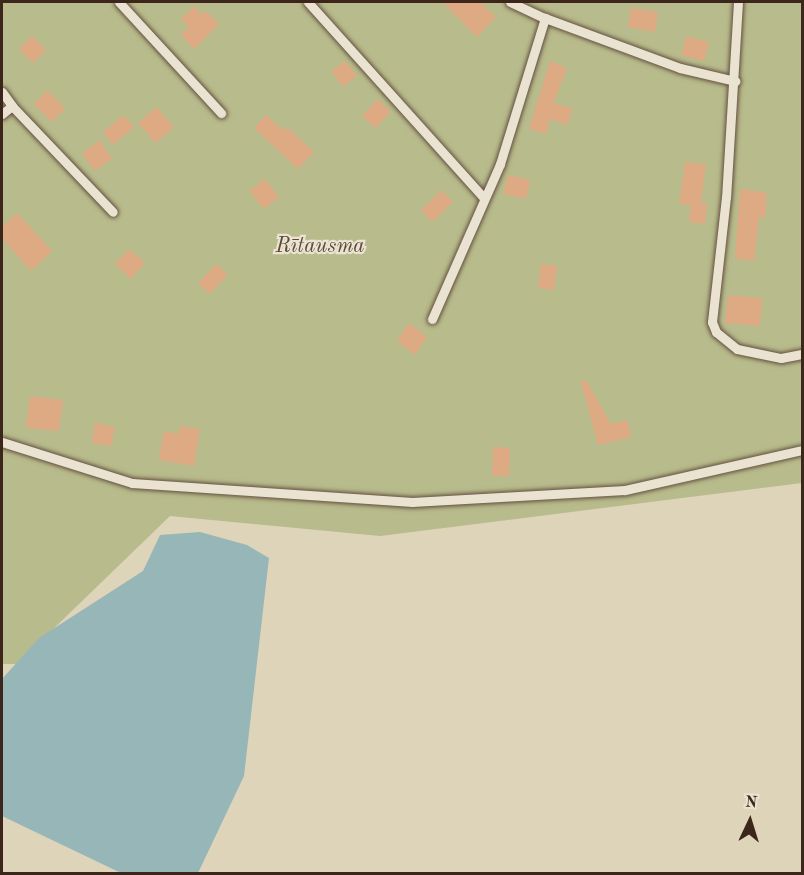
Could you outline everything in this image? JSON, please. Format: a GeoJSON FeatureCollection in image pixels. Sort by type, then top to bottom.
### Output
{"type":"FeatureCollection","features":[{"type":"Feature","properties":{"kind":"lane"},"geometry":{"type":"LineString","coordinates":[[119,2],[221,113]]}},
{"type":"Feature","properties":{"kind":"lane"},"geometry":{"type":"LineString","coordinates":[[308,2],[483,197]]}},
{"type":"Feature","properties":{"kind":"lane"},"geometry":{"type":"LineString","coordinates":[[510,2],[545,18],[680,68],[735,81]]}},
{"type":"Feature","properties":{"kind":"lane"},"geometry":{"type":"LineString","coordinates":[[738,2],[735,81],[712,322],[716,332],[737,349],[781,358],[802,354]]}},
{"type":"Feature","properties":{"kind":"lane"},"geometry":{"type":"LineString","coordinates":[[432,319],[483,197],[500,164],[545,18]]}},
{"type":"Feature","properties":{"kind":"lane"},"geometry":{"type":"LineString","coordinates":[[2,92],[12,106],[113,212]]}},
{"type":"Feature","properties":{"kind":"lane"},"geometry":{"type":"LineString","coordinates":[[2,114],[12,106]]}},
{"type":"Feature","properties":{"kind":"lane"},"geometry":{"type":"LineString","coordinates":[[2,442],[132,483],[412,502],[625,490],[802,450]]}},
{"type":"Feature","properties":{"kind":"green space","name":"Rītausma"},"geometry":{"type":"Polygon","coordinates":[[[2,2],[802,2],[802,483],[380,536],[170,516],[17,664],[2,664],[2,2]]]}},
{"type":"Feature","properties":{"kind":"water"},"geometry":{"type":"Polygon","coordinates":[[[200,532],[247,545],[269,558],[244,776],[198,873],[121,873],[2,816],[2,679],[39,638],[143,571],[160,535],[200,532]]]}},
{"type":"Feature","properties":{"kind":"building"},"geometry":{"type":"Polygon","coordinates":[[[442,2],[480,2],[496,17],[477,37],[442,2]]]}},
{"type":"Feature","properties":{"kind":"building"},"geometry":{"type":"Polygon","coordinates":[[[194,6],[203,15],[206,11],[219,24],[194,49],[181,35],[189,27],[181,19],[194,6]]]}},
{"type":"Feature","properties":{"kind":"building"},"geometry":{"type":"Polygon","coordinates":[[[631,8],[658,12],[655,32],[628,27],[631,8]]]}},
{"type":"Feature","properties":{"kind":"building"},"geometry":{"type":"Polygon","coordinates":[[[32,36],[46,50],[33,63],[19,49],[32,36]]]}},
{"type":"Feature","properties":{"kind":"building"},"geometry":{"type":"Polygon","coordinates":[[[686,36],[709,42],[704,61],[681,55],[686,36]]]}},
{"type":"Feature","properties":{"kind":"building"},"geometry":{"type":"Polygon","coordinates":[[[345,61],[357,76],[343,87],[331,71],[345,61]]]}},
{"type":"Feature","properties":{"kind":"building"},"geometry":{"type":"Polygon","coordinates":[[[550,61],[567,68],[554,103],[573,109],[567,125],[550,119],[546,134],[529,129],[550,61]]]}},
{"type":"Feature","properties":{"kind":"building"},"geometry":{"type":"Polygon","coordinates":[[[47,90],[65,108],[52,122],[34,104],[47,90]]]}},
{"type":"Feature","properties":{"kind":"building"},"geometry":{"type":"Polygon","coordinates":[[[378,99],[391,112],[375,128],[362,116],[378,99]]]}},
{"type":"Feature","properties":{"kind":"building"},"geometry":{"type":"Polygon","coordinates":[[[156,107],[174,127],[156,143],[138,123],[156,107]]]}},
{"type":"Feature","properties":{"kind":"building"},"geometry":{"type":"Polygon","coordinates":[[[123,115],[134,127],[113,145],[103,132],[123,115]]]}},
{"type":"Feature","properties":{"kind":"building"},"geometry":{"type":"Polygon","coordinates":[[[266,115],[284,131],[287,127],[314,152],[298,169],[254,128],[266,115]]]}},
{"type":"Feature","properties":{"kind":"building"},"geometry":{"type":"Polygon","coordinates":[[[99,140],[112,158],[95,171],[82,154],[99,140]]]}},
{"type":"Feature","properties":{"kind":"building"},"geometry":{"type":"Polygon","coordinates":[[[685,162],[706,164],[701,203],[707,203],[705,224],[689,222],[691,206],[679,203],[685,162]]]}},
{"type":"Feature","properties":{"kind":"building"},"geometry":{"type":"Polygon","coordinates":[[[508,175],[530,180],[526,199],[503,194],[508,175]]]}},
{"type":"Feature","properties":{"kind":"building"},"geometry":{"type":"Polygon","coordinates":[[[265,179],[279,197],[264,209],[249,191],[265,179]]]}},
{"type":"Feature","properties":{"kind":"building"},"geometry":{"type":"Polygon","coordinates":[[[740,189],[767,193],[765,218],[759,217],[754,261],[735,258],[740,189]]]}},
{"type":"Feature","properties":{"kind":"building"},"geometry":{"type":"Polygon","coordinates":[[[442,190],[453,202],[432,222],[421,210],[442,190]]]}},
{"type":"Feature","properties":{"kind":"building"},"geometry":{"type":"Polygon","coordinates":[[[17,213],[52,251],[31,271],[2,238],[2,227],[17,213]]]}},
{"type":"Feature","properties":{"kind":"building"},"geometry":{"type":"Polygon","coordinates":[[[129,249],[145,263],[131,279],[115,264],[129,249]]]}},
{"type":"Feature","properties":{"kind":"building"},"geometry":{"type":"Polygon","coordinates":[[[216,264],[228,275],[209,294],[198,283],[216,264]]]}},
{"type":"Feature","properties":{"kind":"building"},"geometry":{"type":"Polygon","coordinates":[[[541,264],[557,266],[554,290],[538,288],[541,264]]]}},
{"type":"Feature","properties":{"kind":"building"},"geometry":{"type":"Polygon","coordinates":[[[728,295],[762,298],[760,326],[725,323],[728,295]]]}},
{"type":"Feature","properties":{"kind":"building"},"geometry":{"type":"Polygon","coordinates":[[[409,323],[427,337],[415,355],[397,341],[409,323]]]}},
{"type":"Feature","properties":{"kind":"building"},"geometry":{"type":"Polygon","coordinates":[[[586,380],[611,424],[627,420],[631,437],[598,445],[581,382],[586,380]]]}},
{"type":"Feature","properties":{"kind":"building"},"geometry":{"type":"Polygon","coordinates":[[[30,396],[63,400],[59,431],[26,428],[30,396]]]}},
{"type":"Feature","properties":{"kind":"building"},"geometry":{"type":"Polygon","coordinates":[[[95,423],[115,427],[111,446],[92,443],[95,423]]]}},
{"type":"Feature","properties":{"kind":"building"},"geometry":{"type":"Polygon","coordinates":[[[180,426],[200,429],[194,466],[159,460],[164,431],[178,434],[180,426]]]}},
{"type":"Feature","properties":{"kind":"building"},"geometry":{"type":"Polygon","coordinates":[[[493,447],[510,448],[509,476],[492,476],[493,447]]]}}]}
